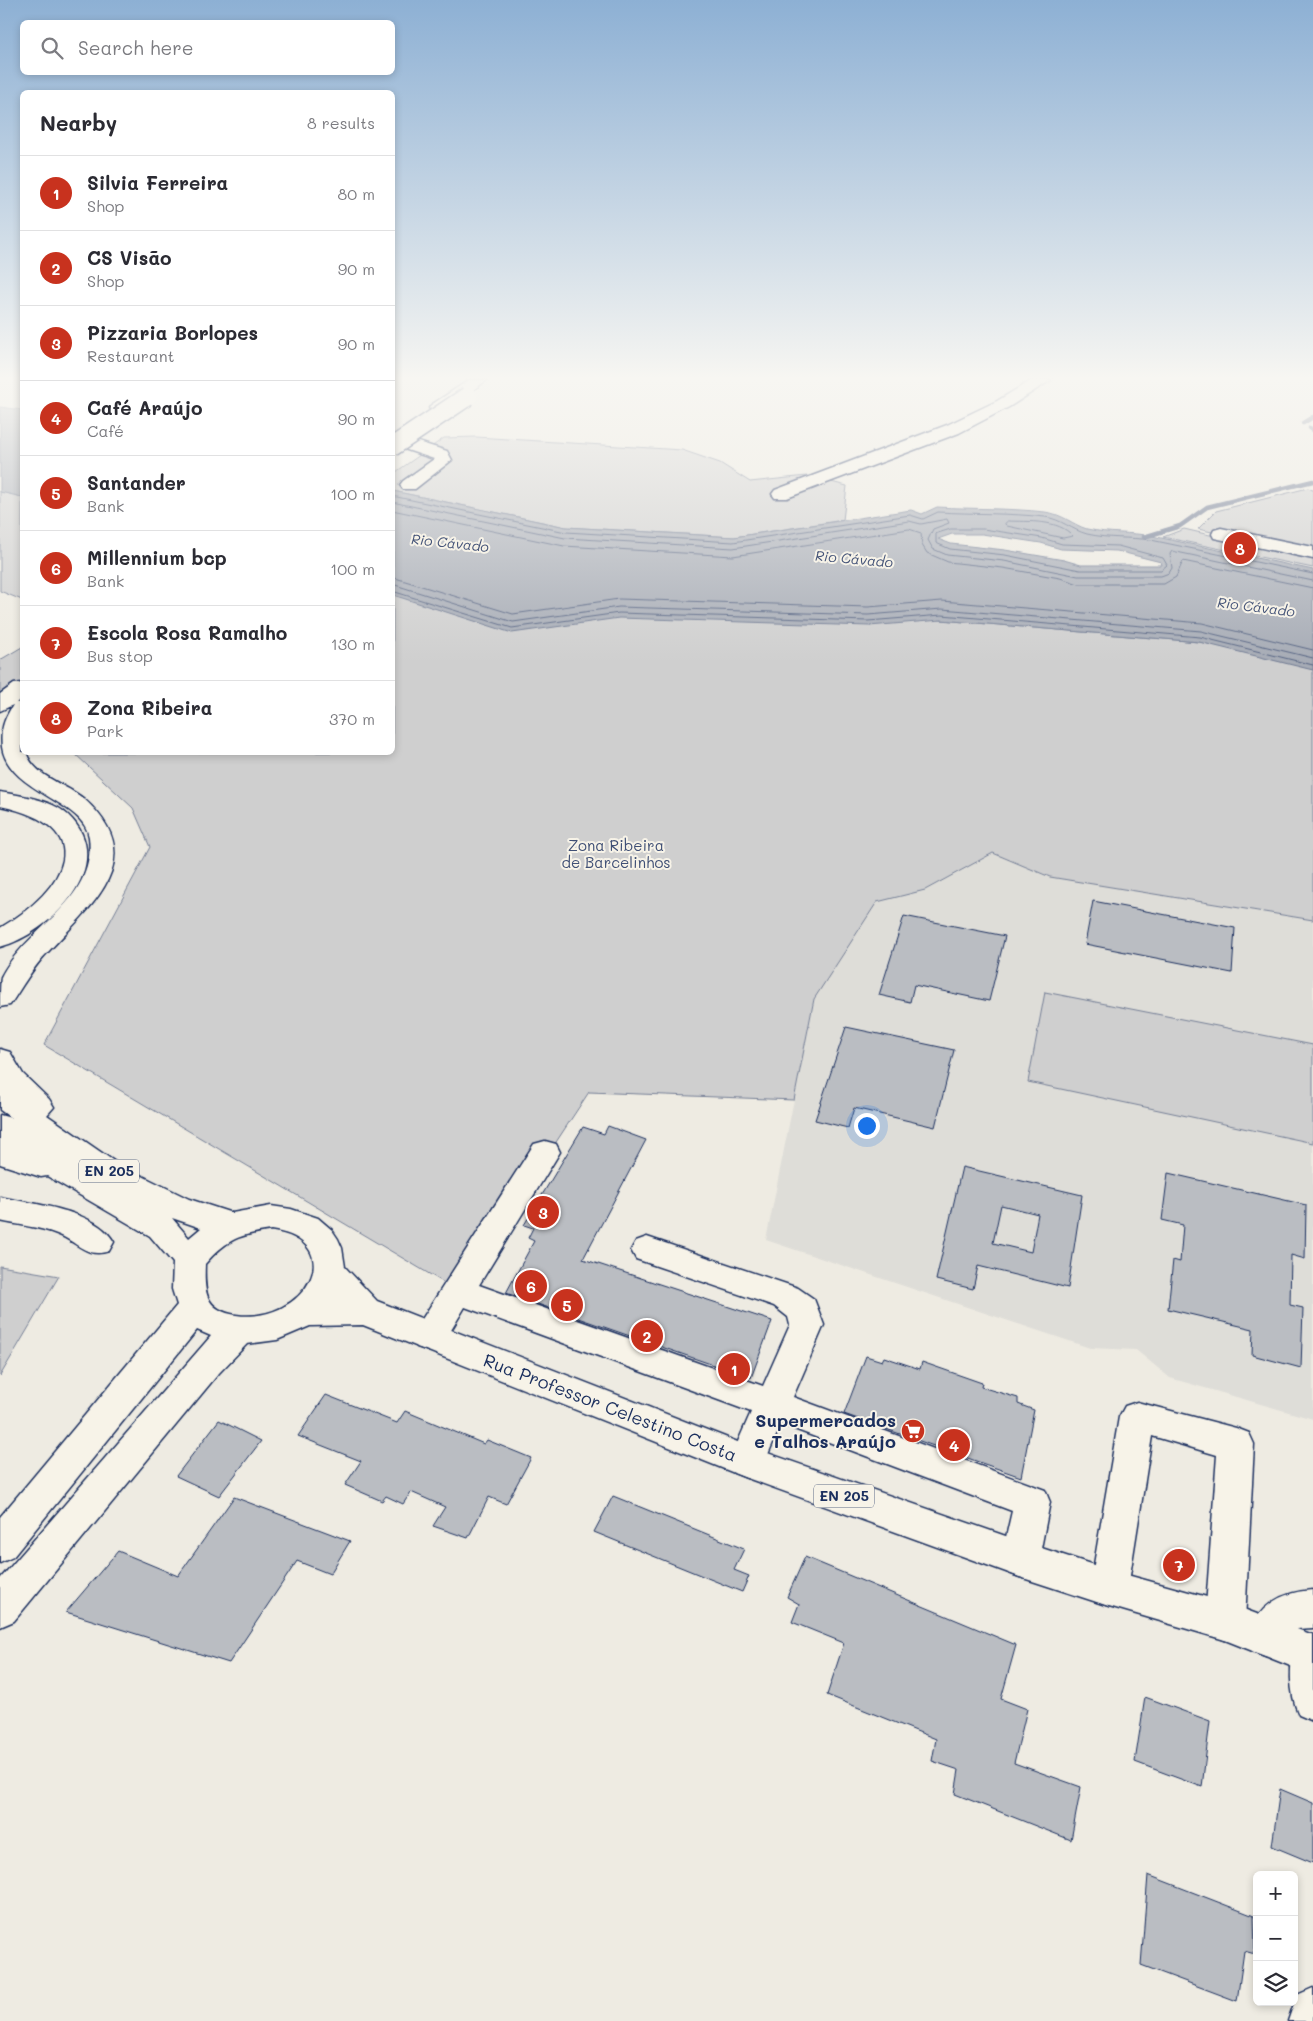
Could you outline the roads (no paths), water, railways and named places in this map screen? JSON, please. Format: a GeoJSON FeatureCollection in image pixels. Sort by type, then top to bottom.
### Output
{"type":"FeatureCollection","features":[{"type":"Feature","properties":{"kind":"main road"},"geometry":{"type":"LineString","coordinates":[[409,485],[424,474]]}},
{"type":"Feature","properties":{"kind":"main road"},"geometry":{"type":"LineString","coordinates":[[781,494],[833,474]]}},
{"type":"Feature","properties":{"kind":"main road"},"geometry":{"type":"LineString","coordinates":[[1222,534],[1313,553]]}},
{"type":"Feature","properties":{"kind":"main road"},"geometry":{"type":"LineString","coordinates":[[0,714],[14,698]]}},
{"type":"Feature","properties":{"kind":"main road"},"geometry":{"type":"LineString","coordinates":[[0,998],[37,947],[70,915],[93,887],[102,858],[101,835],[91,818],[73,802],[31,776],[15,756],[11,732],[14,698]]}},
{"type":"Feature","properties":{"kind":"main road"},"geometry":{"type":"LineString","coordinates":[[0,798],[32,805],[58,819],[72,838],[76,860],[67,883],[52,902],[30,920],[0,940]]}},
{"type":"Feature","properties":{"kind":"main road"},"geometry":{"type":"LineString","coordinates":[[0,1059],[12,1081],[48,1116],[49,1132]]}},
{"type":"Feature","properties":{"kind":"main road","name":"EN 205"},"geometry":{"type":"LineString","coordinates":[[0,1095],[49,1132],[131,1185],[177,1207],[229,1224]]}},
{"type":"Feature","properties":{"kind":"main road","name":"EN 205"},"geometry":{"type":"LineString","coordinates":[[0,1126],[70,1176],[161,1227],[189,1260]]}},
{"type":"Feature","properties":{"kind":"main road"},"geometry":{"type":"LineString","coordinates":[[0,1152],[70,1176]]}},
{"type":"Feature","properties":{"kind":"main road"},"geometry":{"type":"LineString","coordinates":[[429,1337],[545,1152]]}},
{"type":"Feature","properties":{"kind":"main road"},"geometry":{"type":"LineString","coordinates":[[0,1209],[65,1223],[98,1242]]}},
{"type":"Feature","properties":{"kind":"main road"},"geometry":{"type":"LineString","coordinates":[[305,1312],[319,1295],[330,1272],[329,1258],[323,1242],[310,1229],[292,1221],[271,1218],[229,1224],[216,1233],[189,1260],[189,1296],[195,1308],[213,1324],[239,1330],[258,1330],[274,1326],[305,1312],[365,1311]]}},
{"type":"Feature","properties":{"kind":"main road"},"geometry":{"type":"LineString","coordinates":[[647,1250],[773,1292],[786,1297],[802,1309],[807,1325],[747,1462]]}},
{"type":"Feature","properties":{"kind":"main road","name":"Rua Professor Celestino Costa"},"geometry":{"type":"LineString","coordinates":[[330,1272],[365,1311],[747,1462],[1020,1559],[1109,1588],[1225,1621],[1312,1655]]}},
{"type":"Feature","properties":{"kind":"main road"},"geometry":{"type":"LineString","coordinates":[[458,1291],[773,1404],[1032,1502],[1020,1559]]}},
{"type":"Feature","properties":{"kind":"main road"},"geometry":{"type":"LineString","coordinates":[[0,1545],[195,1308]]}},
{"type":"Feature","properties":{"kind":"main road"},"geometry":{"type":"LineString","coordinates":[[0,1608],[207,1363],[239,1330]]}},
{"type":"Feature","properties":{"kind":"main road"},"geometry":{"type":"LineString","coordinates":[[1109,1588],[1137,1417],[1236,1444],[1225,1621]]}},
{"type":"Feature","properties":{"kind":"main road"},"geometry":{"type":"LineString","coordinates":[[1266,1637],[1280,1617],[1292,1610],[1313,1609]]}},
{"type":"Feature","properties":{"kind":"main road"},"geometry":{"type":"LineString","coordinates":[[1312,1655],[1313,1701]]}},
{"type":"Feature","properties":{"kind":"main road"},"geometry":{"type":"LineString","coordinates":[[1311,2021],[1313,2011]]}},
{"type":"Feature","properties":{"kind":"water"},"geometry":{"type":"Polygon","coordinates":[[[0,474],[20,474],[20,497],[0,492],[0,474]]]}},
{"type":"Feature","properties":{"kind":"water","name":"Rio Cávado"},"geometry":{"type":"Polygon","coordinates":[[[395,491],[566,527],[734,537],[911,510],[922,514],[937,507],[1045,512],[1057,515],[1087,529],[1152,536],[1313,570],[1313,670],[1199,642],[941,620],[869,626],[619,618],[512,633],[395,596],[395,491]],[[952,534],[938,539],[951,544],[1005,550],[1064,560],[1081,565],[1162,565],[1161,562],[1117,551],[1061,549],[1041,543],[982,534],[952,534]]]}},
{"type":"Feature","properties":{"kind":"waterway"},"geometry":{"type":"LineString","coordinates":[[1144,537],[1180,526],[1207,507],[1313,481]]}},
{"type":"Feature","properties":{"kind":"place","name":"Zona Ribeira"},"geometry":{"type":"Point","coordinates":[1240,548]}},
{"type":"Feature","properties":{"kind":"place","name":"Pizzaria Borlopes"},"geometry":{"type":"Point","coordinates":[543,1212]}},
{"type":"Feature","properties":{"kind":"place","name":"Millennium bcp"},"geometry":{"type":"Point","coordinates":[531,1286]}},
{"type":"Feature","properties":{"kind":"place","name":"Santander"},"geometry":{"type":"Point","coordinates":[567,1305]}},
{"type":"Feature","properties":{"kind":"place","name":"CS Visão"},"geometry":{"type":"Point","coordinates":[647,1336]}},
{"type":"Feature","properties":{"kind":"place","name":"Silvia Ferreira"},"geometry":{"type":"Point","coordinates":[734,1369]}},
{"type":"Feature","properties":{"kind":"place","name":"Supermercados e Talhos Araújo"},"geometry":{"type":"Point","coordinates":[913,1431]}},
{"type":"Feature","properties":{"kind":"place","name":"Café Araújo"},"geometry":{"type":"Point","coordinates":[954,1445]}},
{"type":"Feature","properties":{"kind":"place","name":"Escola Rosa Ramalho"},"geometry":{"type":"Point","coordinates":[1179,1565]}},
{"type":"Feature","properties":{"kind":"park label","name":"Zona Ribeira de Barcelinhos"},"geometry":{"type":"Point","coordinates":[616,854]}}]}
